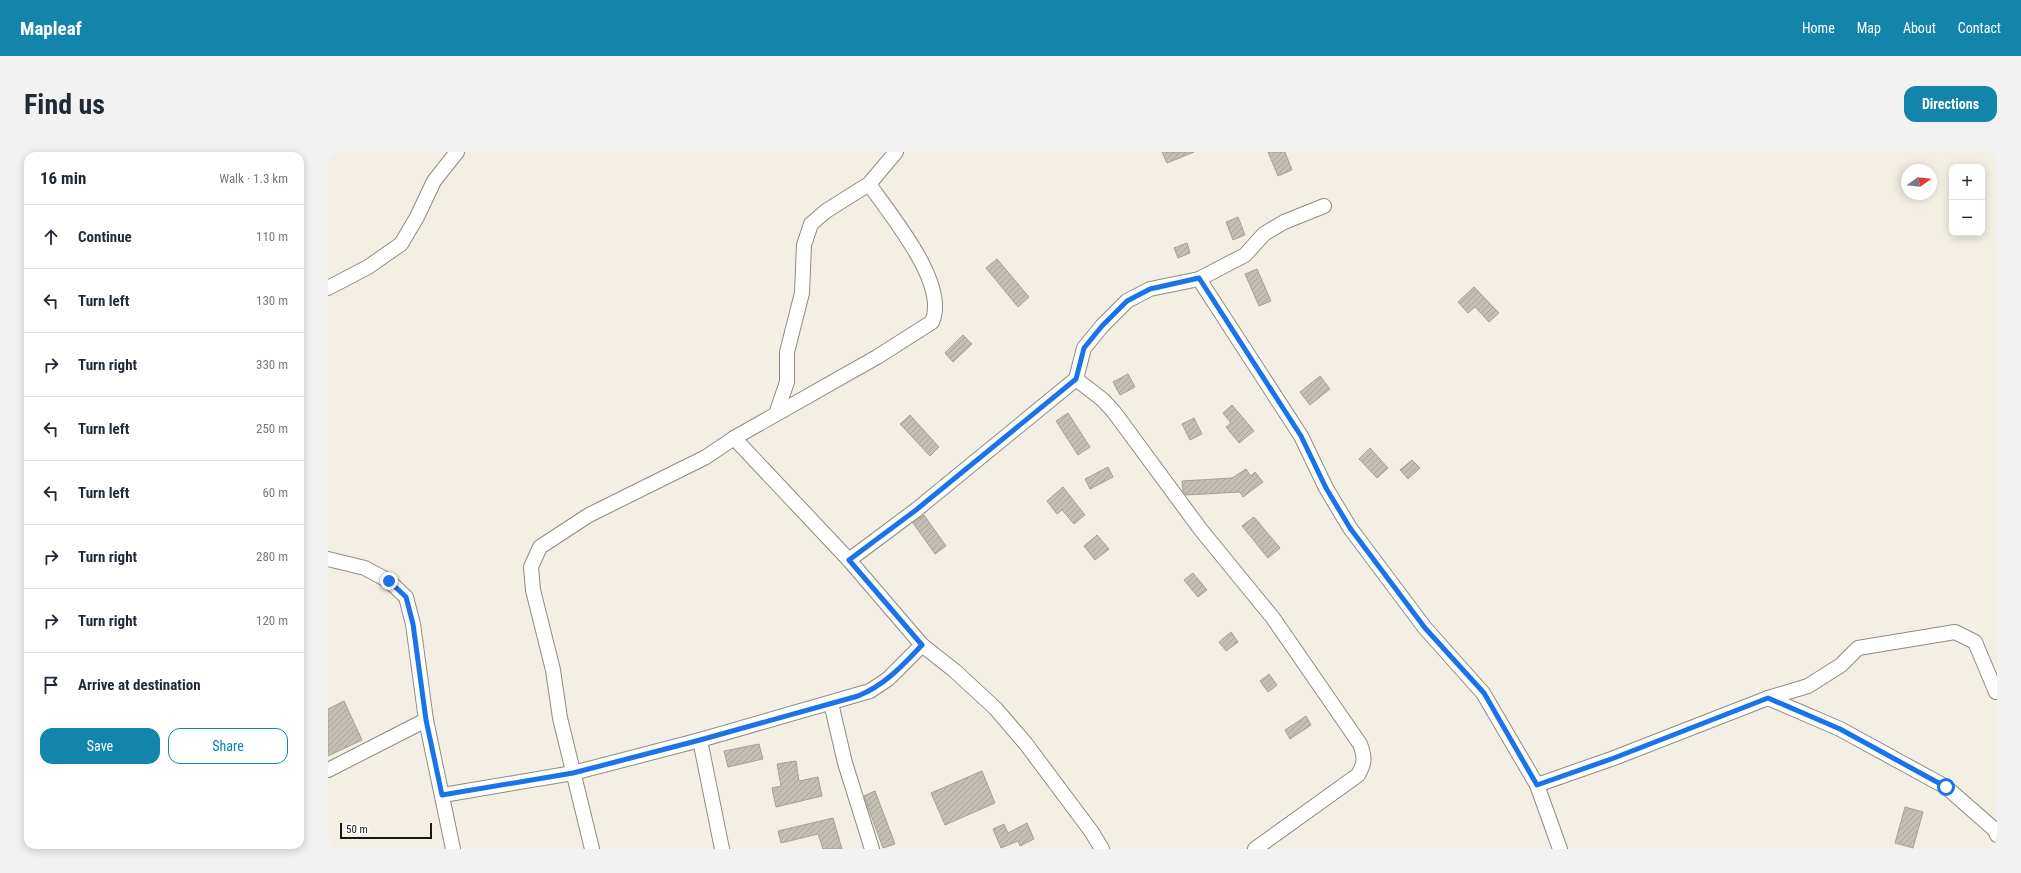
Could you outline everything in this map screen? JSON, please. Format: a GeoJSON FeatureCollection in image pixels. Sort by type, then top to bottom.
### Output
{"type":"FeatureCollection","features":[{"type":"Feature","properties":{"kind":"street"},"geometry":{"type":"LineString","coordinates":[[328,288],[368,267],[401,244],[417,217],[434,181],[456,152]]}},
{"type":"Feature","properties":{"kind":"street"},"geometry":{"type":"LineString","coordinates":[[776,414],[787,382],[787,352],[802,293],[804,245],[811,224],[826,211],[869,184],[896,152]]}},
{"type":"Feature","properties":{"kind":"street"},"geometry":{"type":"LineString","coordinates":[[592,849],[560,718],[552,670],[533,590],[531,567],[540,547],[589,515],[706,457],[734,438],[877,357],[932,322],[936,312],[934,291],[926,272],[917,254],[869,184]]}},
{"type":"Feature","properties":{"kind":"street"},"geometry":{"type":"LineString","coordinates":[[849,560],[916,510],[1076,379],[1084,348],[1102,326],[1127,301],[1150,289],[1199,278],[1245,255],[1264,234],[1284,222],[1324,206]]}},
{"type":"Feature","properties":{"kind":"street"},"geometry":{"type":"LineString","coordinates":[[1199,278],[1301,436],[1326,488],[1350,528],[1425,628],[1484,693],[1537,785],[1560,849]]}},
{"type":"Feature","properties":{"kind":"street"},"geometry":{"type":"LineString","coordinates":[[1076,379],[1103,400],[1114,412],[1201,530],[1273,618],[1360,744],[1365,756],[1364,765],[1358,775],[1255,849]]}},
{"type":"Feature","properties":{"kind":"street"},"geometry":{"type":"LineString","coordinates":[[734,438],[849,560],[922,645],[955,671],[996,709],[1030,750],[1091,831],[1102,849]]}},
{"type":"Feature","properties":{"kind":"street"},"geometry":{"type":"LineString","coordinates":[[328,559],[365,568],[389,581],[406,597],[413,624],[426,720],[453,849]]}},
{"type":"Feature","properties":{"kind":"street"},"geometry":{"type":"LineString","coordinates":[[1537,785],[1614,758],[1768,698],[1808,686],[1841,665],[1858,648],[1955,632],[1975,642],[1996,692]]}},
{"type":"Feature","properties":{"kind":"street"},"geometry":{"type":"LineString","coordinates":[[442,795],[573,773],[700,740],[870,691],[888,679],[922,645]]}},
{"type":"Feature","properties":{"kind":"street"},"geometry":{"type":"LineString","coordinates":[[1768,698],[1840,729],[1946,787],[1995,830],[1997,834]]}},
{"type":"Feature","properties":{"kind":"street"},"geometry":{"type":"LineString","coordinates":[[831,703],[845,763],[872,849]]}},
{"type":"Feature","properties":{"kind":"street"},"geometry":{"type":"LineString","coordinates":[[328,770],[426,720]]}},
{"type":"Feature","properties":{"kind":"street"},"geometry":{"type":"LineString","coordinates":[[700,740],[722,849]]}},
{"type":"Feature","properties":{"kind":"building"},"geometry":{"type":"Polygon","coordinates":[[[1162,152],[1194,152],[1167,163],[1162,152]]]}},
{"type":"Feature","properties":{"kind":"building"},"geometry":{"type":"Polygon","coordinates":[[[1268,152],[1285,152],[1292,170],[1278,176],[1268,152]]]}},
{"type":"Feature","properties":{"kind":"building"},"geometry":{"type":"Polygon","coordinates":[[[1238,217],[1245,235],[1233,240],[1226,222],[1238,217]]]}},
{"type":"Feature","properties":{"kind":"building"},"geometry":{"type":"Polygon","coordinates":[[[1187,243],[1190,253],[1178,258],[1174,248],[1187,243]]]}},
{"type":"Feature","properties":{"kind":"building"},"geometry":{"type":"Polygon","coordinates":[[[997,259],[1029,297],[1018,307],[986,268],[997,259]]]}},
{"type":"Feature","properties":{"kind":"building"},"geometry":{"type":"Polygon","coordinates":[[[1257,269],[1271,301],[1259,306],[1245,274],[1257,269]]]}},
{"type":"Feature","properties":{"kind":"building"},"geometry":{"type":"Polygon","coordinates":[[[1474,287],[1499,313],[1489,322],[1475,307],[1468,313],[1458,302],[1474,287]]]}},
{"type":"Feature","properties":{"kind":"building"},"geometry":{"type":"Polygon","coordinates":[[[963,335],[972,344],[953,362],[945,353],[963,335]]]}},
{"type":"Feature","properties":{"kind":"building"},"geometry":{"type":"Polygon","coordinates":[[[1128,374],[1135,387],[1120,395],[1113,382],[1128,374]]]}},
{"type":"Feature","properties":{"kind":"building"},"geometry":{"type":"Polygon","coordinates":[[[1320,376],[1330,389],[1310,405],[1300,392],[1320,376]]]}},
{"type":"Feature","properties":{"kind":"building"},"geometry":{"type":"Polygon","coordinates":[[[1232,405],[1254,431],[1239,443],[1226,427],[1231,423],[1223,413],[1232,405]]]}},
{"type":"Feature","properties":{"kind":"building"},"geometry":{"type":"Polygon","coordinates":[[[1068,413],[1090,447],[1078,455],[1056,421],[1068,413]]]}},
{"type":"Feature","properties":{"kind":"building"},"geometry":{"type":"Polygon","coordinates":[[[910,415],[939,447],[930,456],[900,424],[910,415]]]}},
{"type":"Feature","properties":{"kind":"building"},"geometry":{"type":"Polygon","coordinates":[[[1194,418],[1202,434],[1190,440],[1182,424],[1194,418]]]}},
{"type":"Feature","properties":{"kind":"building"},"geometry":{"type":"Polygon","coordinates":[[[1370,448],[1388,468],[1377,478],[1359,459],[1370,448]]]}},
{"type":"Feature","properties":{"kind":"building"},"geometry":{"type":"Polygon","coordinates":[[[1412,460],[1420,468],[1408,479],[1400,470],[1412,460]]]}},
{"type":"Feature","properties":{"kind":"building"},"geometry":{"type":"Polygon","coordinates":[[[1108,467],[1113,477],[1090,489],[1085,479],[1108,467]]]}},
{"type":"Feature","properties":{"kind":"building"},"geometry":{"type":"Polygon","coordinates":[[[1246,469],[1251,476],[1255,472],[1263,482],[1243,497],[1240,492],[1186,495],[1183,491],[1182,481],[1232,478],[1246,469]]]}},
{"type":"Feature","properties":{"kind":"building"},"geometry":{"type":"Polygon","coordinates":[[[1063,487],[1085,515],[1074,524],[1062,510],[1057,514],[1047,501],[1063,487]]]}},
{"type":"Feature","properties":{"kind":"building"},"geometry":{"type":"Polygon","coordinates":[[[924,515],[946,546],[935,554],[913,523],[924,515]]]}},
{"type":"Feature","properties":{"kind":"building"},"geometry":{"type":"Polygon","coordinates":[[[1254,517],[1280,548],[1268,558],[1242,526],[1254,517]]]}},
{"type":"Feature","properties":{"kind":"building"},"geometry":{"type":"Polygon","coordinates":[[[1097,535],[1109,549],[1095,560],[1084,546],[1097,535]]]}},
{"type":"Feature","properties":{"kind":"building"},"geometry":{"type":"Polygon","coordinates":[[[1193,573],[1207,590],[1198,597],[1184,580],[1193,573]]]}},
{"type":"Feature","properties":{"kind":"building"},"geometry":{"type":"Polygon","coordinates":[[[1231,632],[1238,642],[1226,651],[1219,642],[1231,632]]]}},
{"type":"Feature","properties":{"kind":"building"},"geometry":{"type":"Polygon","coordinates":[[[1269,674],[1277,685],[1268,692],[1260,681],[1269,674]]]}},
{"type":"Feature","properties":{"kind":"building"},"geometry":{"type":"Polygon","coordinates":[[[344,701],[362,740],[328,756],[328,709],[344,701]]]}},
{"type":"Feature","properties":{"kind":"building"},"geometry":{"type":"Polygon","coordinates":[[[1306,716],[1311,725],[1290,739],[1285,730],[1306,716]]]}},
{"type":"Feature","properties":{"kind":"building"},"geometry":{"type":"Polygon","coordinates":[[[759,744],[763,759],[728,767],[724,751],[759,744]]]}},
{"type":"Feature","properties":{"kind":"building"},"geometry":{"type":"Polygon","coordinates":[[[796,761],[799,781],[818,777],[822,796],[776,807],[772,788],[781,786],[777,764],[796,761]]]}},
{"type":"Feature","properties":{"kind":"building"},"geometry":{"type":"Polygon","coordinates":[[[982,771],[995,803],[945,825],[931,793],[982,771]]]}},
{"type":"Feature","properties":{"kind":"building"},"geometry":{"type":"Polygon","coordinates":[[[875,791],[895,844],[883,848],[864,796],[875,791]]]}},
{"type":"Feature","properties":{"kind":"building"},"geometry":{"type":"Polygon","coordinates":[[[1905,807],[1923,812],[1913,848],[1895,843],[1905,807]]]}},
{"type":"Feature","properties":{"kind":"building"},"geometry":{"type":"Polygon","coordinates":[[[833,818],[842,849],[823,849],[818,834],[781,843],[778,831],[833,818]]]}},
{"type":"Feature","properties":{"kind":"building"},"geometry":{"type":"Polygon","coordinates":[[[1027,823],[1034,839],[1020,846],[1018,841],[1001,848],[993,829],[1004,824],[1008,833],[1027,823]]]}},
{"type":"Feature","properties":{"kind":"route"},"geometry":{"type":"LineString","coordinates":[[389,581],[406,597],[413,624],[426,720],[442,795],[573,773],[700,740],[858,696],[870,691],[888,679],[922,645],[849,560],[916,510],[1076,379],[1084,348],[1102,326],[1127,301],[1150,289],[1199,278],[1301,436],[1326,488],[1350,528],[1425,628],[1484,693],[1537,785],[1614,758],[1768,698],[1840,729],[1946,787]]}}]}
